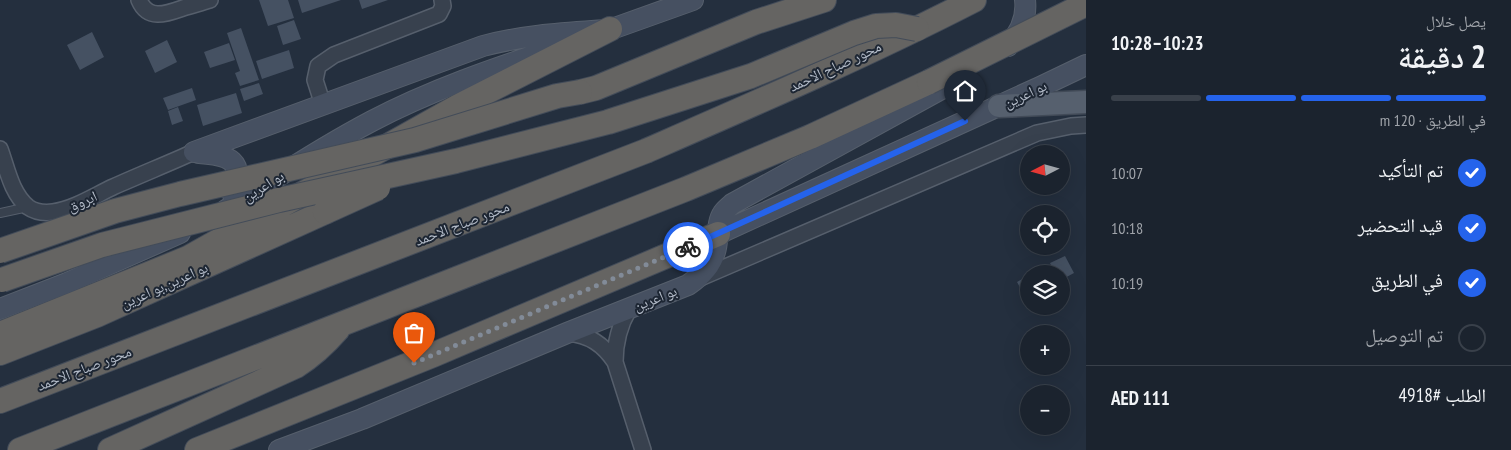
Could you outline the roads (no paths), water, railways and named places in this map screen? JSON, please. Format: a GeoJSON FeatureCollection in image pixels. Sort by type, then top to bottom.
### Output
{"type":"FeatureCollection","features":[{"type":"Feature","properties":{"kind":"highway"},"geometry":{"type":"LineString","coordinates":[[0,251],[115,211],[180,194],[414,140],[557,96],[596,88],[756,22],[824,0]]}},
{"type":"Feature","properties":{"kind":"highway","name":"محور صباح الاحمد"},"geometry":{"type":"LineString","coordinates":[[0,401],[646,151],[918,29],[974,0]]}},
{"type":"Feature","properties":{"kind":"highway"},"geometry":{"type":"LineString","coordinates":[[20,450],[686,189],[810,137],[929,82],[1086,3],[1082,0]]}},
{"type":"Feature","properties":{"kind":"highway"},"geometry":{"type":"LineString","coordinates":[[1,281],[102,245],[279,200],[456,161],[608,122],[751,76],[854,32],[876,26],[896,25],[918,29]]}},
{"type":"Feature","properties":{"kind":"highway"},"geometry":{"type":"LineString","coordinates":[[0,334],[188,258],[457,107],[610,30]]}},
{"type":"Feature","properties":{"kind":"highway","name":"بو اعرين,بو اعرين"},"geometry":{"type":"LineString","coordinates":[[0,353],[96,316],[528,120],[580,92]]}},
{"type":"Feature","properties":{"kind":"highway"},"geometry":{"type":"LineString","coordinates":[[197,450],[432,356],[718,234]]}},
{"type":"Feature","properties":{"kind":"highway"},"geometry":{"type":"LineString","coordinates":[[110,450],[296,366],[310,357],[342,323]]}},
{"type":"Feature","properties":{"kind":"main road","name":"بو اعرين"},"geometry":{"type":"LineString","coordinates":[[0,309],[187,230],[228,209],[335,142],[412,102],[494,69],[692,0]]}},
{"type":"Feature","properties":{"kind":"main road"},"geometry":{"type":"LineString","coordinates":[[999,57],[1022,25],[1024,0]]}},
{"type":"Feature","properties":{"kind":"main road"},"geometry":{"type":"LineString","coordinates":[[698,278],[707,268],[715,252],[720,220],[723,213],[732,204],[1086,9]]}},
{"type":"Feature","properties":{"kind":"main road"},"geometry":{"type":"LineString","coordinates":[[194,152],[448,58],[499,42],[538,34],[610,30]]}},
{"type":"Feature","properties":{"kind":"main road","name":"بو اعرين"},"geometry":{"type":"LineString","coordinates":[[718,234],[1086,65]]}},
{"type":"Feature","properties":{"kind":"main road"},"geometry":{"type":"LineString","coordinates":[[999,106],[1086,102]]}},
{"type":"Feature","properties":{"kind":"main road"},"geometry":{"type":"LineString","coordinates":[[194,152],[217,154],[229,158],[235,166],[237,174],[235,188],[228,209]]}},
{"type":"Feature","properties":{"kind":"main road","name":"بو اعرين"},"geometry":{"type":"LineString","coordinates":[[279,450],[362,419],[688,285],[698,278]]}},
{"type":"Feature","properties":{"kind":"street"},"geometry":{"type":"LineString","coordinates":[[139,0],[141,6],[148,12],[158,15],[210,0]]}},
{"type":"Feature","properties":{"kind":"street"},"geometry":{"type":"LineString","coordinates":[[323,105],[315,80],[318,66],[334,55],[439,14],[443,6],[442,0]]}},
{"type":"Feature","properties":{"kind":"street","name":"بو اعرين"},"geometry":{"type":"LineString","coordinates":[[698,278],[1037,133],[1086,125]]}},
{"type":"Feature","properties":{"kind":"street"},"geometry":{"type":"LineString","coordinates":[[0,149],[17,194],[28,206]]}},
{"type":"Feature","properties":{"kind":"street","name":"ابروق"},"geometry":{"type":"LineString","coordinates":[[28,206],[38,212],[53,212],[69,208],[194,152]]}},
{"type":"Feature","properties":{"kind":"street"},"geometry":{"type":"LineString","coordinates":[[615,362],[618,334],[622,321],[629,309]]}},
{"type":"Feature","properties":{"kind":"street"},"geometry":{"type":"LineString","coordinates":[[568,333],[586,336],[610,354],[615,362],[643,450]]}},
{"type":"Feature","properties":{"kind":"lane"},"geometry":{"type":"LineString","coordinates":[[0,213],[28,206]]}}]}
